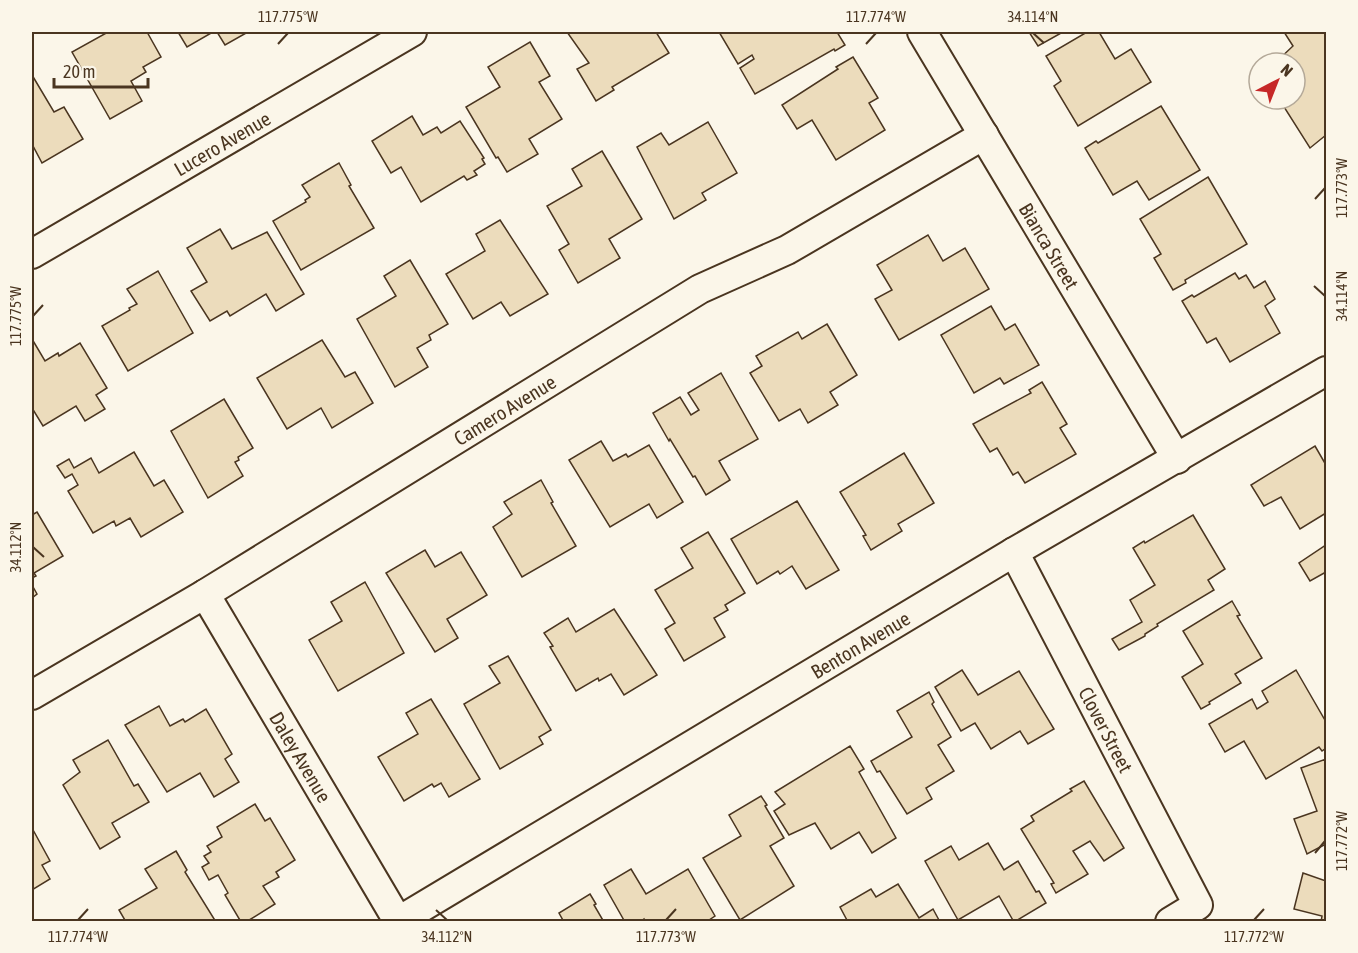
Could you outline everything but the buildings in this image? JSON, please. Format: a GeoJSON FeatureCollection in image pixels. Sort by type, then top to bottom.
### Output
{"type":"FeatureCollection","features":[{"type":"Feature","properties":{"kind":"street","name":"Lucero Avenue"},"geometry":{"type":"LineString","coordinates":[[32,254],[412,32]]}},
{"type":"Feature","properties":{"kind":"street","name":"Bianca Street"},"geometry":{"type":"LineString","coordinates":[[922,32],[1177,459]]}},
{"type":"Feature","properties":{"kind":"street","name":"Camero Avenue"},"geometry":{"type":"LineString","coordinates":[[32,695],[205,594],[700,289],[787,250],[984,135]]}},
{"type":"Feature","properties":{"kind":"street","name":"Benton Avenue"},"geometry":{"type":"LineString","coordinates":[[398,921],[1014,552],[1326,371]]}},
{"type":"Feature","properties":{"kind":"street","name":"Clover Street"},"geometry":{"type":"LineString","coordinates":[[1014,552],[1198,905],[1170,921]]}},
{"type":"Feature","properties":{"kind":"street","name":"Daley Avenue"},"geometry":{"type":"LineString","coordinates":[[205,594],[398,921]]}}]}
